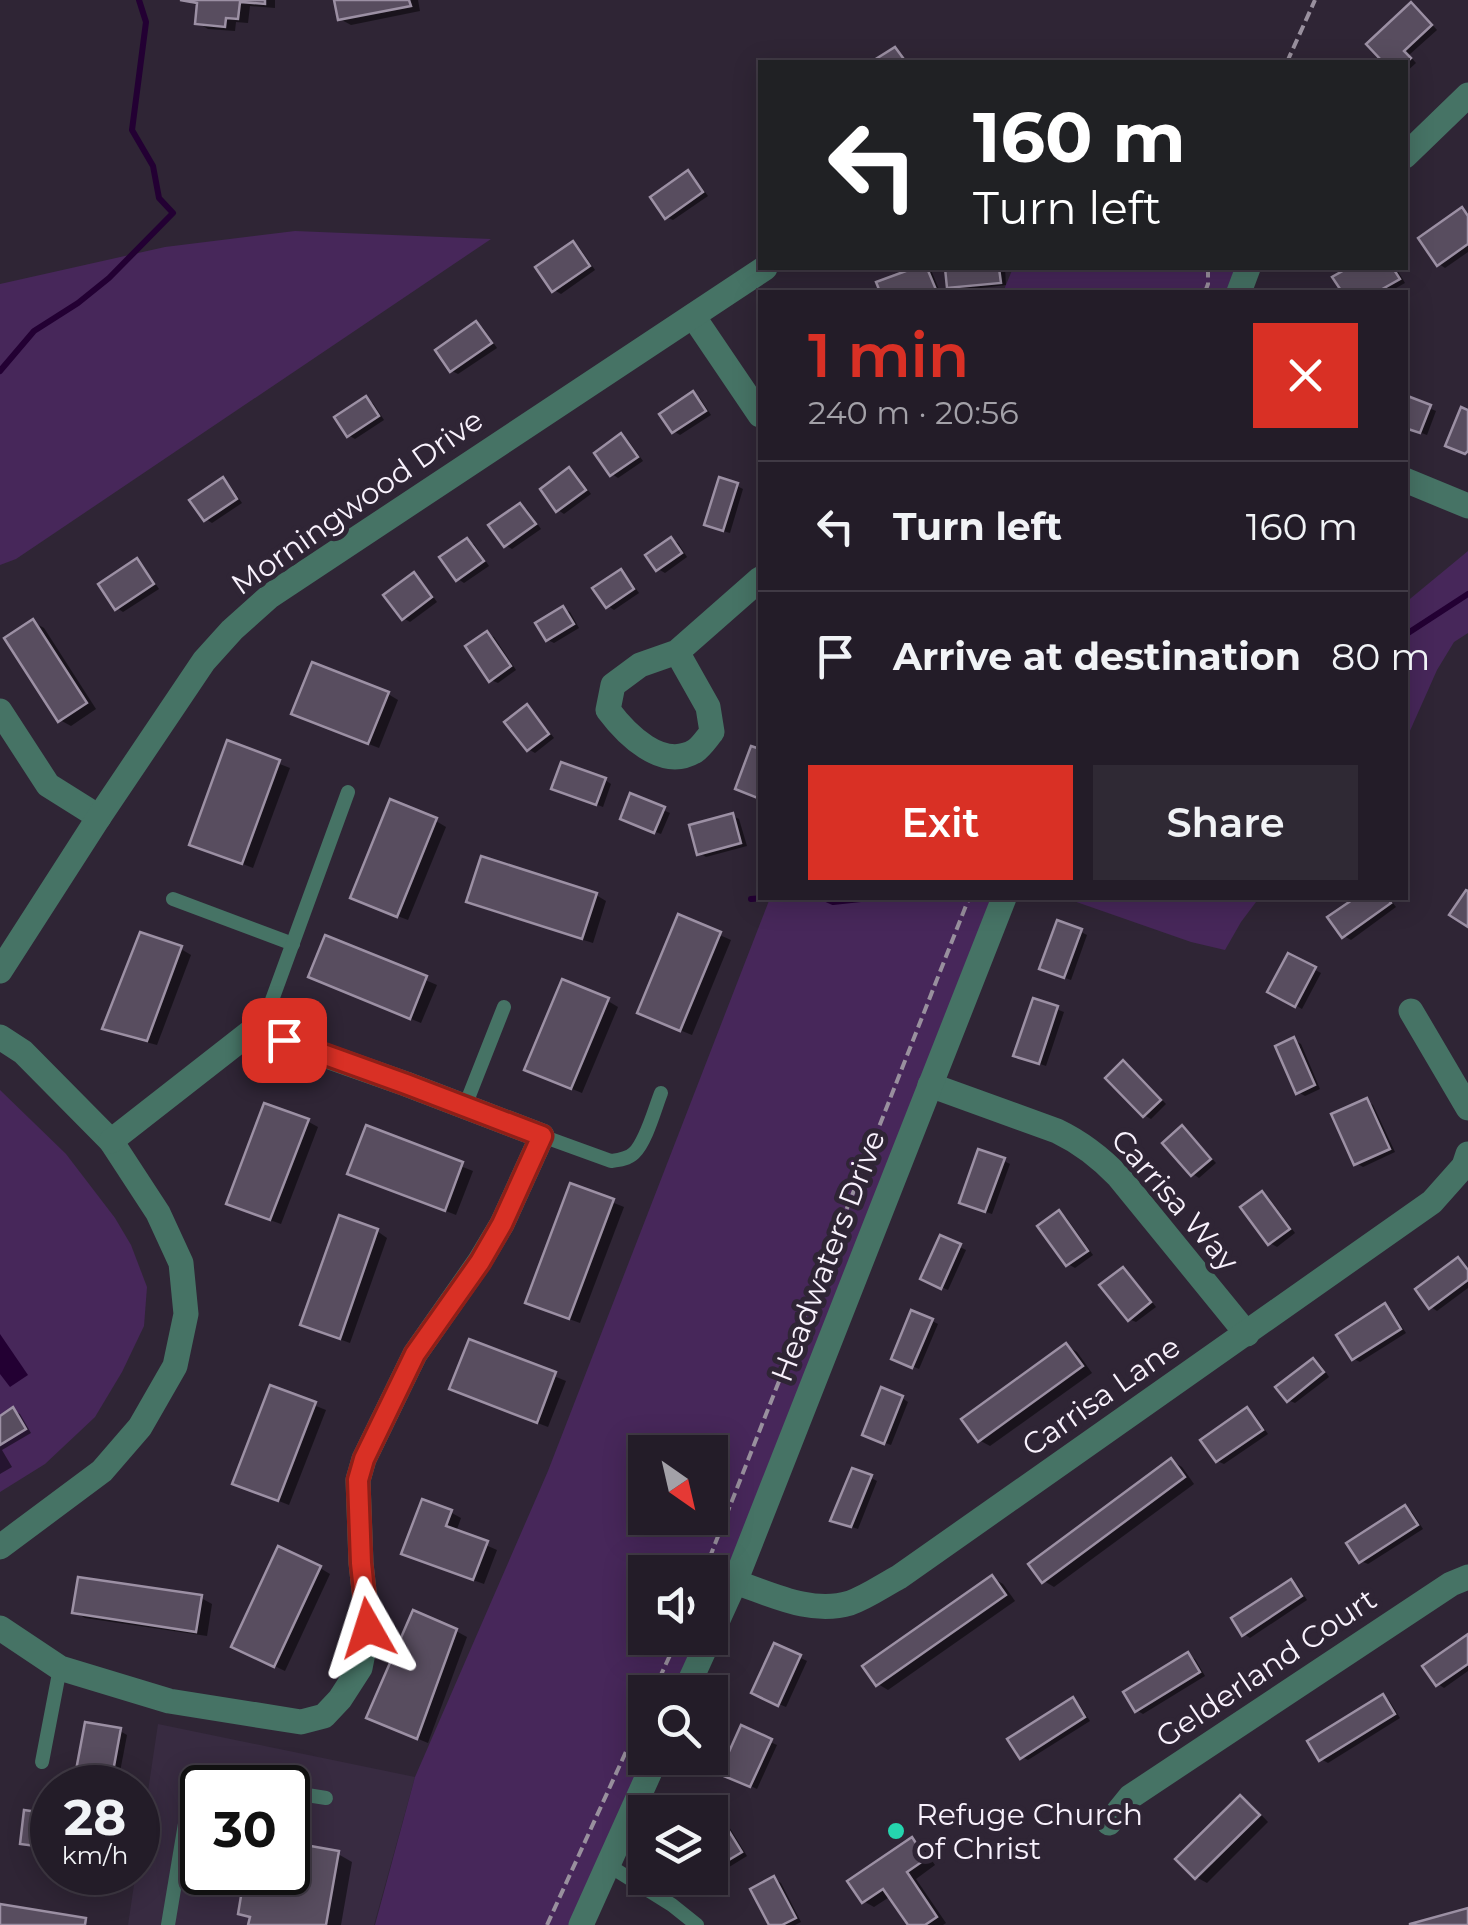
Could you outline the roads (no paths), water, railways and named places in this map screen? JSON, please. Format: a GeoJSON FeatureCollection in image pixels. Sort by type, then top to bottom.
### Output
{"type":"FeatureCollection","features":[{"type":"Feature","properties":{"kind":"street"},"geometry":{"type":"LineString","coordinates":[[1408,153],[1468,96]]}},
{"type":"Feature","properties":{"kind":"street","name":"Morningwood Drive"},"geometry":{"type":"LineString","coordinates":[[0,972],[204,661],[232,630],[270,596],[762,270]]}},
{"type":"Feature","properties":{"kind":"street"},"geometry":{"type":"LineString","coordinates":[[693,316],[758,412]]}},
{"type":"Feature","properties":{"kind":"street"},"geometry":{"type":"LineString","coordinates":[[1408,481],[1468,506]]}},
{"type":"Feature","properties":{"kind":"street"},"geometry":{"type":"LineString","coordinates":[[677,652],[708,707],[712,732],[696,750],[672,758],[624,732],[608,710],[612,685],[640,664],[677,652],[758,581]]}},
{"type":"Feature","properties":{"kind":"street"},"geometry":{"type":"LineString","coordinates":[[0,711],[48,785],[99,817]]}},
{"type":"Feature","properties":{"kind":"street","name":"Headwaters Drive"},"geometry":{"type":"LineString","coordinates":[[693,1675],[735,1582],[1003,900]]}},
{"type":"Feature","properties":{"kind":"street"},"geometry":{"type":"LineString","coordinates":[[1410,1011],[1468,1108]]}},
{"type":"Feature","properties":{"kind":"street"},"geometry":{"type":"LineString","coordinates":[[0,1628],[60,1668],[169,1701],[301,1722],[324,1716],[360,1668],[368,1628],[358,1480],[364,1459],[415,1354],[502,1224],[542,1136],[254,1030],[111,1140]]}},
{"type":"Feature","properties":{"kind":"street"},"geometry":{"type":"LineString","coordinates":[[0,1037],[23,1052],[111,1140],[158,1212],[181,1263],[186,1314],[175,1366],[140,1427],[102,1471],[0,1547]]}},
{"type":"Feature","properties":{"kind":"street","name":"Carrisa Way"},"geometry":{"type":"LineString","coordinates":[[930,1085],[1077,1140],[1098,1155],[1247,1334]]}},
{"type":"Feature","properties":{"kind":"street","name":"Carrisa Lane"},"geometry":{"type":"LineString","coordinates":[[735,1582],[802,1604],[828,1606],[852,1602],[899,1577],[1432,1202],[1464,1166],[1468,1154]]}},
{"type":"Feature","properties":{"kind":"street","name":"Gelderland Court"},"geometry":{"type":"LineString","coordinates":[[1109,1823],[1130,1798],[1451,1584],[1468,1577]]}},
{"type":"Feature","properties":{"kind":"street"},"geometry":{"type":"LineString","coordinates":[[581,1925],[648,1775]]}},
{"type":"Feature","properties":{"kind":"lane"},"geometry":{"type":"LineString","coordinates":[[254,1030],[268,1011],[348,792]]}},
{"type":"Feature","properties":{"kind":"lane"},"geometry":{"type":"LineString","coordinates":[[174,899],[293,944]]}},
{"type":"Feature","properties":{"kind":"lane"},"geometry":{"type":"LineString","coordinates":[[465,1106],[504,1007]]}},
{"type":"Feature","properties":{"kind":"lane"},"geometry":{"type":"LineString","coordinates":[[542,1136],[611,1160],[623,1160],[634,1154],[640,1144],[661,1093]]}},
{"type":"Feature","properties":{"kind":"lane"},"geometry":{"type":"LineString","coordinates":[[42,1762],[60,1668]]}},
{"type":"Feature","properties":{"kind":"lane"},"geometry":{"type":"LineString","coordinates":[[310,1795],[326,1798]]}},
{"type":"Feature","properties":{"kind":"lane"},"geometry":{"type":"LineString","coordinates":[[168,1925],[180,1856]]}},
{"type":"Feature","properties":{"kind":"lane"},"geometry":{"type":"LineString","coordinates":[[608,1865],[697,1925]]}},
{"type":"Feature","properties":{"kind":"waterway"},"geometry":{"type":"LineString","coordinates":[[0,371],[34,331],[109,278],[173,213],[159,198],[153,166],[132,130],[146,22],[139,0]]}},
{"type":"Feature","properties":{"kind":"waterway"},"geometry":{"type":"LineString","coordinates":[[1408,633],[1468,594]]}},
{"type":"Feature","properties":{"kind":"waterway"},"geometry":{"type":"LineString","coordinates":[[751,899],[758,898]]}},
{"type":"Feature","properties":{"kind":"waterway"},"geometry":{"type":"LineString","coordinates":[[828,900],[852,900]]}},
{"type":"Feature","properties":{"kind":"place","name":"Refuge Church of Christ"},"geometry":{"type":"Point","coordinates":[896,1831]}}]}
